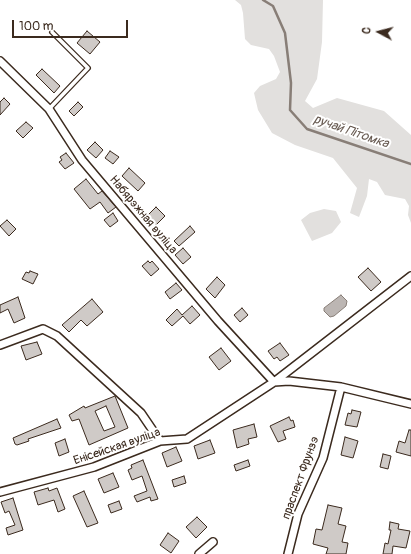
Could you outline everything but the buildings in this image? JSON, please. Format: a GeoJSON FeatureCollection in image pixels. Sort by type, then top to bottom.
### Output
{"type":"FeatureCollection","features":[{"type":"Feature","properties":{"kind":"street","name":"Набярэжная вуліца"},"geometry":{"type":"LineString","coordinates":[[0,60],[49,109],[82,160],[218,321],[274,382]]}},
{"type":"Feature","properties":{"kind":"street","name":"Енісейская вуліца"},"geometry":{"type":"LineString","coordinates":[[0,492],[94,468],[160,441],[187,439],[274,382],[411,276]]}},
{"type":"Feature","properties":{"kind":"street"},"geometry":{"type":"LineString","coordinates":[[0,345],[43,329],[57,336],[141,413],[160,441]]}},
{"type":"Feature","properties":{"kind":"street"},"geometry":{"type":"LineString","coordinates":[[274,382],[289,381],[341,386],[411,404]]}},
{"type":"Feature","properties":{"kind":"street","name":"праспект Фрунзэ"},"geometry":{"type":"LineString","coordinates":[[288,554],[298,514],[323,458],[341,386]]}},
{"type":"Feature","properties":{"kind":"street"},"geometry":{"type":"LineString","coordinates":[[199,554],[213,542]]}},
{"type":"Feature","properties":{"kind":"lane"},"geometry":{"type":"LineString","coordinates":[[49,109],[88,68],[52,32]]}},
{"type":"Feature","properties":{"kind":"shaded area"},"geometry":{"type":"Polygon","coordinates":[[[235,0],[323,0],[322,42],[317,79],[305,101],[313,108],[337,98],[384,111],[411,135],[411,223],[408,215],[409,206],[405,199],[385,195],[377,182],[369,179],[367,196],[359,217],[350,213],[357,188],[333,158],[295,145],[272,133],[258,110],[254,93],[260,86],[276,79],[280,72],[274,56],[269,49],[251,45],[245,39],[241,5],[235,0]]]}},
{"type":"Feature","properties":{"kind":"shaded area"},"geometry":{"type":"Polygon","coordinates":[[[324,209],[336,211],[341,222],[332,233],[312,241],[301,220],[310,213],[324,209]]]}},
{"type":"Feature","properties":{"kind":"shaded area"},"geometry":{"type":"Polygon","coordinates":[[[341,295],[347,301],[346,306],[334,316],[330,317],[324,311],[324,308],[341,295]]]}},
{"type":"Feature","properties":{"kind":"waterway","name":"ручай Пітомка"},"geometry":{"type":"LineString","coordinates":[[263,0],[273,6],[285,33],[291,83],[290,110],[307,129],[411,164]]}}]}
